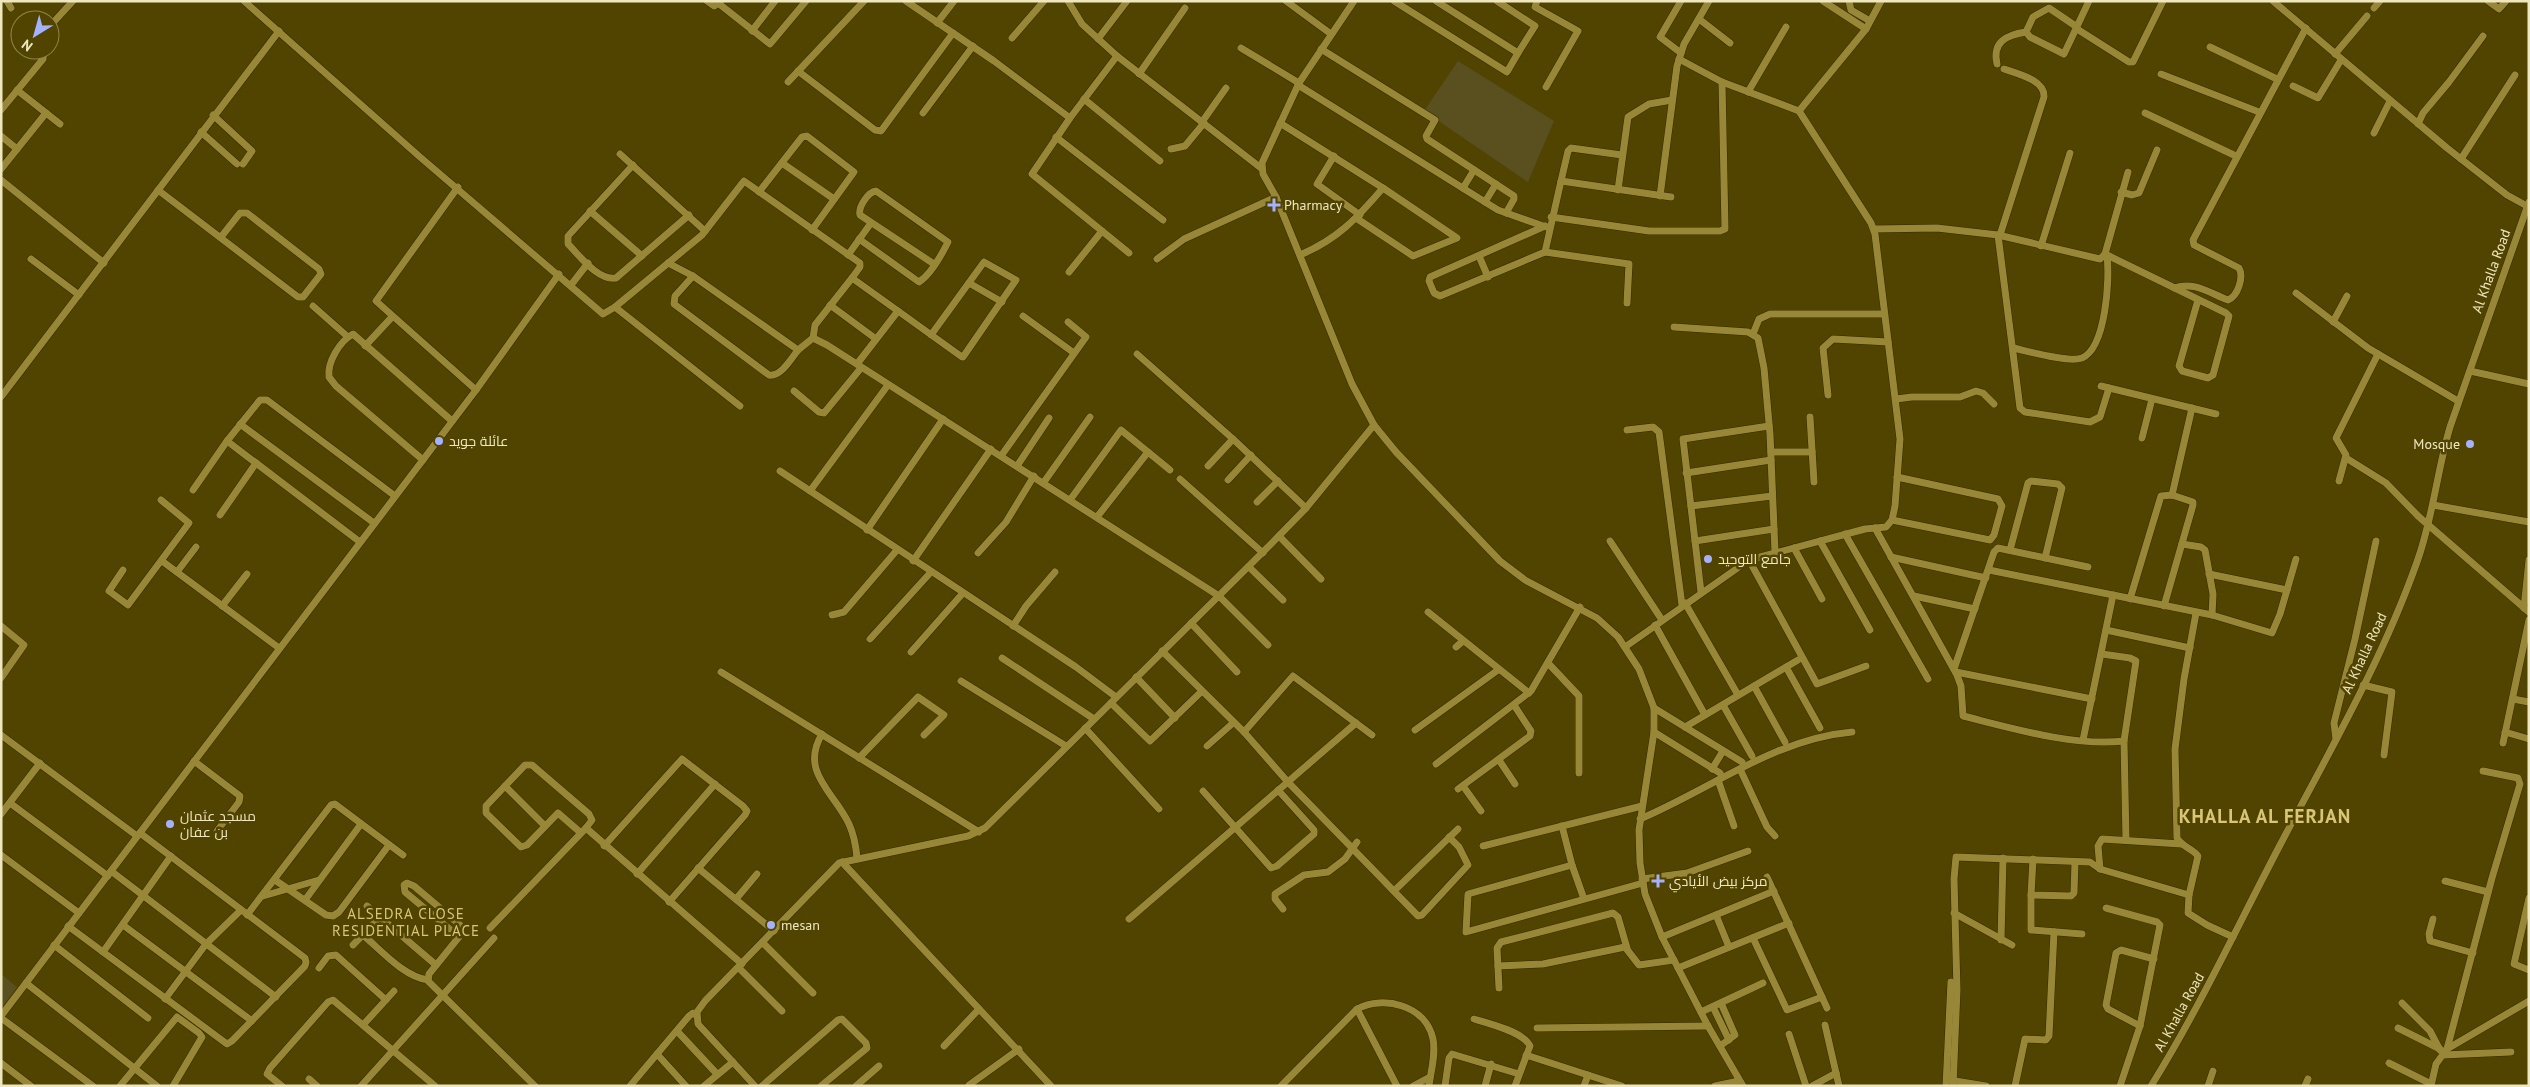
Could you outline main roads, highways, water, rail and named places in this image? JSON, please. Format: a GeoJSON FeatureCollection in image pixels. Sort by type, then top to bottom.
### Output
{"type":"FeatureCollection","features":[{"type":"Feature","properties":{"kind":"place","name":"Pharmacy"},"geometry":{"type":"Point","coordinates":[1274,205]}},
{"type":"Feature","properties":{"kind":"place","name":"عائلة جويد"},"geometry":{"type":"Point","coordinates":[439,441]}},
{"type":"Feature","properties":{"kind":"place","name":"Mosque"},"geometry":{"type":"Point","coordinates":[2470,444]}},
{"type":"Feature","properties":{"kind":"place","name":"جامع التوحيد"},"geometry":{"type":"Point","coordinates":[1708,559]}},
{"type":"Feature","properties":{"kind":"place","name":"مسجد عثمان بن عفان"},"geometry":{"type":"Point","coordinates":[170,824]}},
{"type":"Feature","properties":{"kind":"place","name":"مركز بيض الأيادي"},"geometry":{"type":"Point","coordinates":[1658,881]}},
{"type":"Feature","properties":{"kind":"place","name":"mesan"},"geometry":{"type":"Point","coordinates":[771,925]}},
{"type":"Feature","properties":{"kind":"district","name":"KHALLA AL FERJAN"},"geometry":{"type":"Point","coordinates":[2265,816]}},
{"type":"Feature","properties":{"kind":"district","name":"ALSEDRA CLOSE RESIDENTIAL PLACE"},"geometry":{"type":"Point","coordinates":[406,922]}}]}
